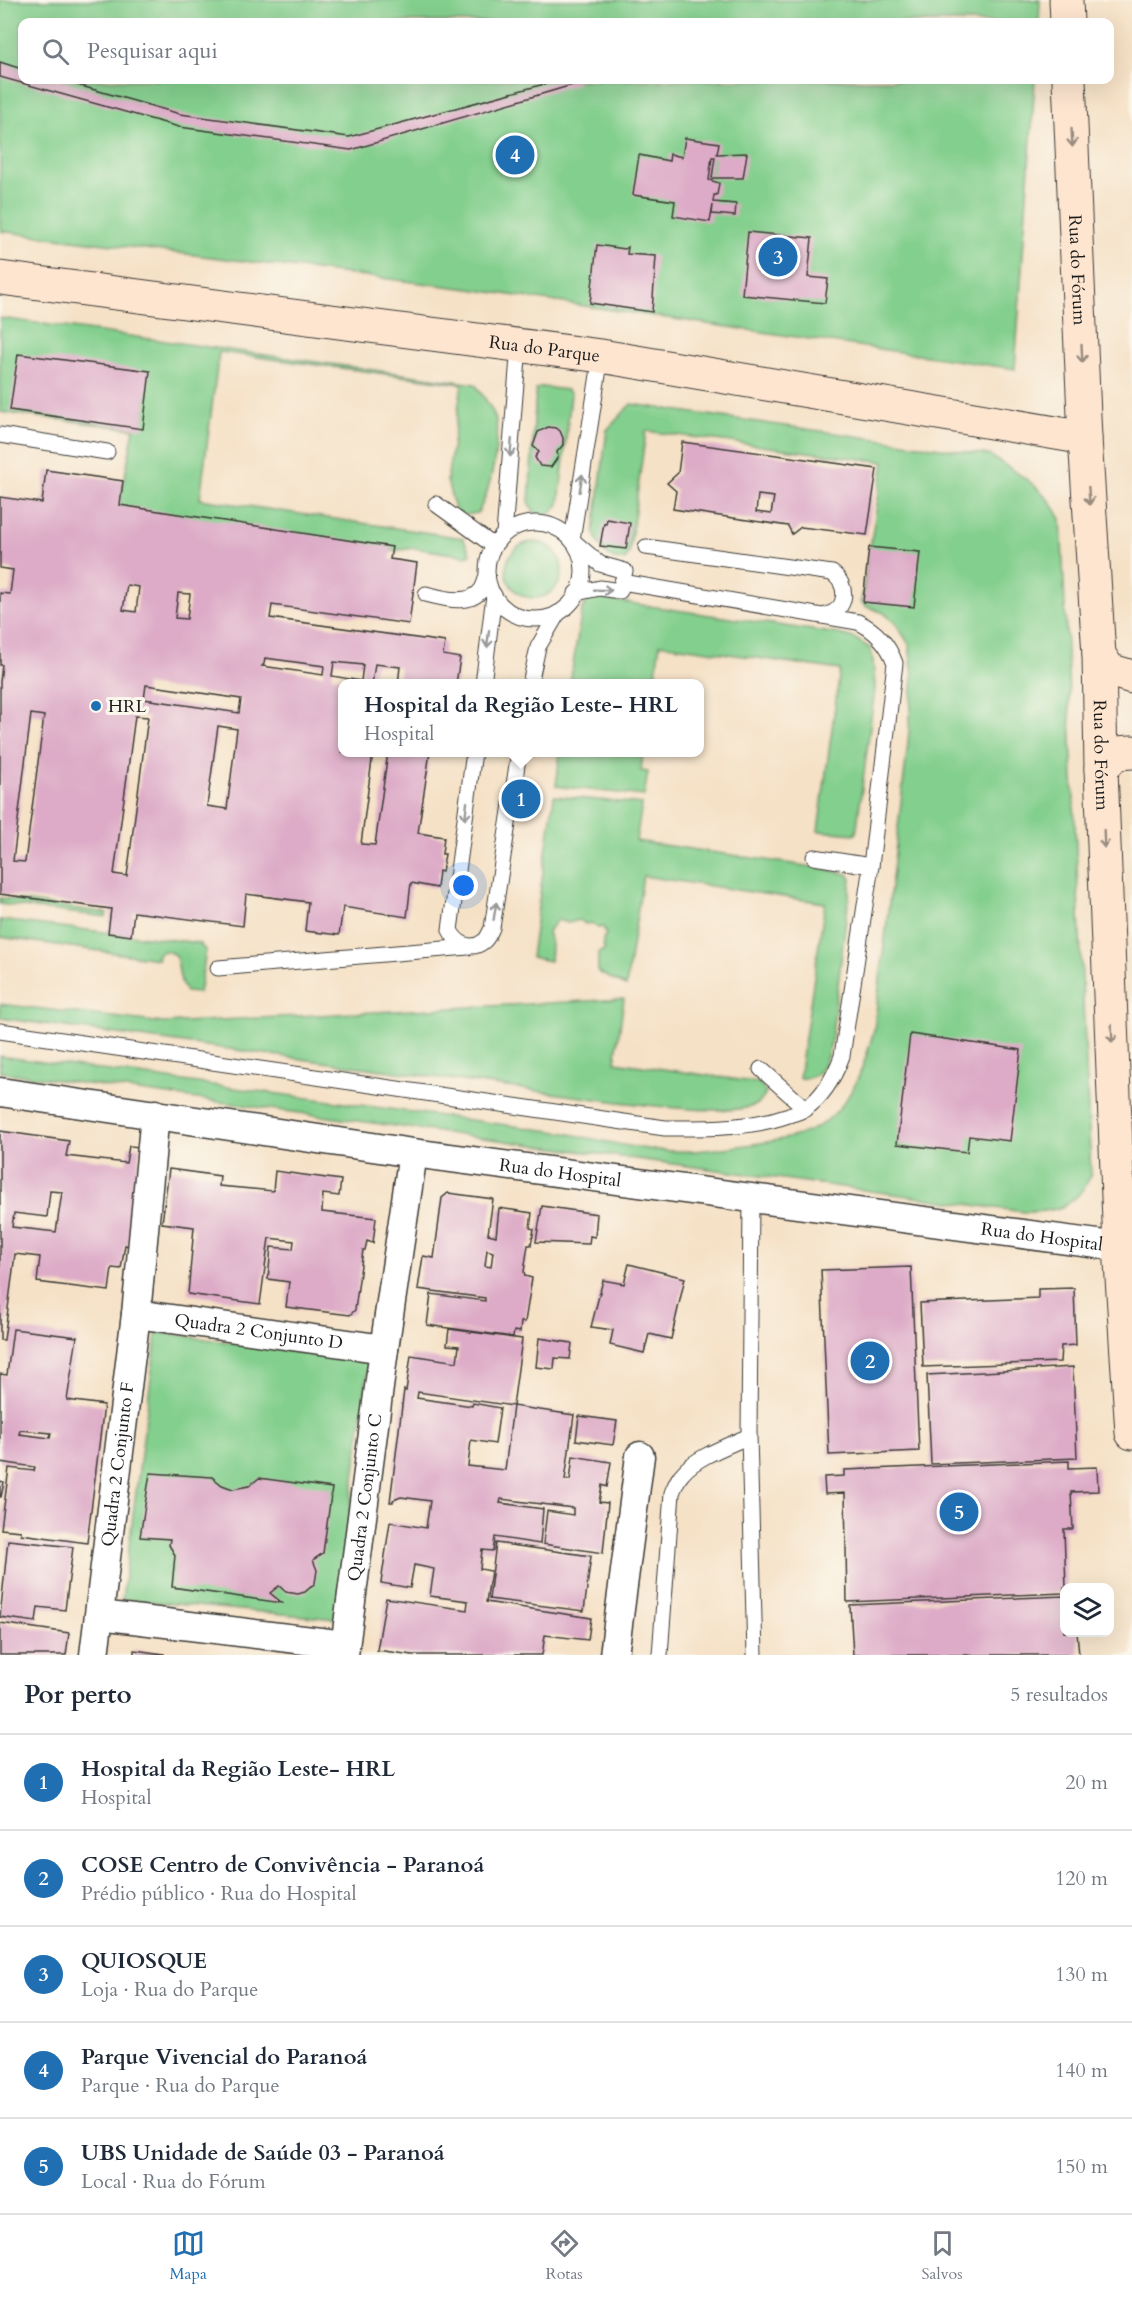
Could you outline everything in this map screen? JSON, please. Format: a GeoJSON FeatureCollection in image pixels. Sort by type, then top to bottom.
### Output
{"type":"FeatureCollection","features":[{"type":"Feature","properties":{"kind":"street"},"geometry":{"type":"LineString","coordinates":[[1066,0],[1067,18]]}},
{"type":"Feature","properties":{"kind":"street","name":"Rua do Fórum"},"geometry":{"type":"LineString","coordinates":[[1069,84],[1085,438],[1099,655],[1101,769],[1120,1247],[1132,1433]]}},
{"type":"Feature","properties":{"kind":"street","name":"Rua do Parque"},"geometry":{"type":"LineString","coordinates":[[0,278],[601,356],[1085,438]]}},
{"type":"Feature","properties":{"kind":"street"},"geometry":{"type":"LineString","coordinates":[[1099,655],[1109,670],[1132,677]]}},
{"type":"Feature","properties":{"kind":"street"},"geometry":{"type":"LineString","coordinates":[[1101,769],[1116,753],[1132,752]]}},
{"type":"Feature","properties":{"kind":"street","name":"Rua do Hospital"},"geometry":{"type":"LineString","coordinates":[[0,1092],[413,1153],[1120,1247]]}},
{"type":"Feature","properties":{"kind":"street","name":"Quadra 2 Conjunto F"},"geometry":{"type":"LineString","coordinates":[[94,1655],[136,1314],[155,1114]]}},
{"type":"Feature","properties":{"kind":"street","name":"Quadra 2 Conjunto C"},"geometry":{"type":"LineString","coordinates":[[344,1650],[413,1153]]}},
{"type":"Feature","properties":{"kind":"street","name":"Quadra 2 Conjunto D"},"geometry":{"type":"LineString","coordinates":[[136,1314],[384,1349]]}},
{"type":"Feature","properties":{"kind":"street"},"geometry":{"type":"LineString","coordinates":[[614,1655],[640,1456]]}},
{"type":"Feature","properties":{"kind":"street"},"geometry":{"type":"LineString","coordinates":[[100,1615],[344,1650]]}},
{"type":"Feature","properties":{"kind":"lane"},"geometry":{"type":"LineString","coordinates":[[426,594],[456,600],[474,597],[482,590],[487,575],[488,560],[499,540],[519,345]]}},
{"type":"Feature","properties":{"kind":"lane"},"geometry":{"type":"LineString","coordinates":[[531,679],[538,646],[558,613],[571,602],[583,572],[580,555],[572,540],[601,356]]}},
{"type":"Feature","properties":{"kind":"lane"},"geometry":{"type":"LineString","coordinates":[[0,435],[106,452]]}},
{"type":"Feature","properties":{"kind":"lane"},"geometry":{"type":"LineString","coordinates":[[436,504],[499,540]]}},
{"type":"Feature","properties":{"kind":"lane"},"geometry":{"type":"LineString","coordinates":[[499,540],[516,527],[531,523],[546,524],[560,530],[600,564],[624,571],[620,591],[600,588],[576,593]]}},
{"type":"Feature","properties":{"kind":"lane"},"geometry":{"type":"LineString","coordinates":[[646,547],[832,573],[840,579],[843,585],[843,596],[839,610],[826,615]]}},
{"type":"Feature","properties":{"kind":"lane"},"geometry":{"type":"LineString","coordinates":[[487,575],[499,603],[511,612],[526,618],[542,618],[558,613]]}},
{"type":"Feature","properties":{"kind":"lane"},"geometry":{"type":"LineString","coordinates":[[0,1031],[665,1128],[727,1128],[771,1121],[806,1109],[826,1089],[842,1056],[871,866],[896,674],[895,663],[888,647],[872,630],[858,622],[622,582]]}},
{"type":"Feature","properties":{"kind":"lane"},"geometry":{"type":"LineString","coordinates":[[484,679],[494,595]]}},
{"type":"Feature","properties":{"kind":"lane"},"geometry":{"type":"LineString","coordinates":[[473,757],[450,930],[454,939],[474,946]]}},
{"type":"Feature","properties":{"kind":"lane"},"geometry":{"type":"LineString","coordinates":[[218,968],[474,946],[485,940],[492,928],[518,757]]}},
{"type":"Feature","properties":{"kind":"lane"},"geometry":{"type":"LineString","coordinates":[[814,857],[871,866]]}},
{"type":"Feature","properties":{"kind":"lane"},"geometry":{"type":"LineString","coordinates":[[761,1069],[806,1109]]}},
{"type":"Feature","properties":{"kind":"lane"},"geometry":{"type":"LineString","coordinates":[[751,1198],[749,1436],[755,1655]]}},
{"type":"Feature","properties":{"kind":"lane"},"geometry":{"type":"LineString","coordinates":[[660,1655],[672,1493],[677,1480],[685,1470],[709,1455],[749,1436]]}},
{"type":"Feature","properties":{"kind":"green space"},"geometry":{"type":"Polygon","coordinates":[[[0,0],[1040,0],[1039,18],[18,18],[18,84],[1035,84],[1015,369],[469,289],[0,231],[0,0]]]}},
{"type":"Feature","properties":{"kind":"green space"},"geometry":{"type":"Polygon","coordinates":[[[0,318],[475,384],[495,416],[497,432],[495,456],[490,480],[478,513],[464,515],[456,513],[447,481],[462,384],[219,352],[200,499],[463,538],[471,554],[466,556],[414,548],[386,552],[117,517],[134,429],[0,412],[0,318]]]}},
{"type":"Feature","properties":{"kind":"green space"},"geometry":{"type":"Polygon","coordinates":[[[543,387],[567,390],[571,394],[559,504],[552,512],[539,515],[529,503],[536,389],[543,387]]]}},
{"type":"Feature","properties":{"kind":"green space"},"geometry":{"type":"Polygon","coordinates":[[[631,404],[989,455],[1039,489],[1061,519],[1091,1175],[1079,1194],[1065,1206],[1056,1209],[1024,1212],[0,1072],[0,1056],[566,1133],[630,1146],[677,1151],[719,1149],[790,1137],[817,1127],[833,1115],[854,1086],[874,1030],[908,743],[913,676],[909,644],[896,624],[884,613],[865,606],[861,602],[884,462],[646,431],[629,553],[625,560],[614,559],[605,552],[594,532],[607,430],[631,404]]]}},
{"type":"Feature","properties":{"kind":"green space"},"geometry":{"type":"Polygon","coordinates":[[[534,542],[545,544],[554,550],[560,559],[562,570],[560,581],[554,590],[545,596],[534,598],[523,596],[514,590],[508,581],[506,570],[508,559],[514,550],[523,544],[534,542]]]}},
{"type":"Feature","properties":{"kind":"green space"},"geometry":{"type":"Polygon","coordinates":[[[595,598],[839,634],[854,638],[870,648],[875,688],[856,834],[818,831],[840,670],[660,644],[655,679],[571,679],[582,609],[589,600],[595,598]]]}},
{"type":"Feature","properties":{"kind":"green space"},"geometry":{"type":"Polygon","coordinates":[[[560,757],[643,757],[641,771],[648,772],[644,796],[556,786],[560,757]]]}},
{"type":"Feature","properties":{"kind":"green space"},"geometry":{"type":"Polygon","coordinates":[[[554,796],[642,804],[636,841],[848,874],[851,879],[831,1042],[825,1063],[818,1073],[807,1078],[799,1078],[825,903],[643,876],[626,986],[598,972],[598,953],[604,950],[603,939],[606,934],[603,927],[598,928],[591,923],[585,924],[580,920],[568,923],[557,920],[548,931],[551,945],[550,961],[531,957],[554,796]]]}},
{"type":"Feature","properties":{"kind":"green space"},"geometry":{"type":"Polygon","coordinates":[[[0,898],[107,913],[106,917],[0,904],[0,898]]]}},
{"type":"Feature","properties":{"kind":"green space"},"geometry":{"type":"Polygon","coordinates":[[[0,920],[199,943],[206,951],[199,993],[186,992],[181,982],[176,955],[167,951],[160,952],[158,959],[0,937],[0,920]]]}},
{"type":"Feature","properties":{"kind":"green space"},"geometry":{"type":"Polygon","coordinates":[[[624,999],[615,1062],[760,1083],[766,1092],[762,1100],[746,1108],[730,1110],[690,1109],[618,1102],[0,1018],[0,1004],[164,1023],[624,999]]]}},
{"type":"Feature","properties":{"kind":"green space"},"geometry":{"type":"Polygon","coordinates":[[[157,1332],[369,1362],[336,1619],[122,1599],[157,1332]]]}},
{"type":"Feature","properties":{"kind":"building"},"geometry":{"type":"Polygon","coordinates":[[[0,62],[18,68],[18,82],[0,77],[0,62]]]}},
{"type":"Feature","properties":{"kind":"building"},"geometry":{"type":"Polygon","coordinates":[[[25,84],[74,84],[180,114],[349,137],[544,84],[576,84],[351,150],[179,127],[25,84]]]}},
{"type":"Feature","properties":{"kind":"building"},"geometry":{"type":"Polygon","coordinates":[[[685,138],[719,143],[717,154],[747,153],[743,178],[712,178],[715,157],[712,157],[709,180],[719,183],[713,202],[736,204],[735,216],[712,214],[713,205],[710,222],[673,216],[675,201],[633,195],[639,155],[669,161],[670,154],[682,157],[685,138]]]}},
{"type":"Feature","properties":{"kind":"building"},"geometry":{"type":"Polygon","coordinates":[[[748,232],[812,238],[808,277],[828,279],[825,303],[742,295],[748,232]]]}},
{"type":"Feature","properties":{"kind":"building"},"geometry":{"type":"Polygon","coordinates":[[[597,245],[625,249],[628,247],[627,254],[656,256],[652,312],[590,303],[597,245]]]}},
{"type":"Feature","properties":{"kind":"building"},"geometry":{"type":"Polygon","coordinates":[[[18,354],[150,371],[143,429],[10,410],[18,354]]]}},
{"type":"Feature","properties":{"kind":"building"},"geometry":{"type":"Polygon","coordinates":[[[548,427],[556,428],[563,438],[563,445],[557,452],[558,457],[551,467],[540,466],[535,457],[539,452],[533,446],[538,432],[548,427]]]}},
{"type":"Feature","properties":{"kind":"building"},"geometry":{"type":"Polygon","coordinates":[[[682,442],[877,469],[867,535],[801,527],[792,534],[788,526],[673,509],[676,491],[667,483],[678,473],[682,442]],[[758,495],[756,512],[771,514],[774,497],[758,495]]]}},
{"type":"Feature","properties":{"kind":"building","name":"HRL"},"geometry":{"type":"Polygon","coordinates":[[[46,470],[123,481],[120,505],[392,547],[390,559],[417,563],[409,624],[272,605],[270,618],[445,642],[443,655],[460,658],[457,679],[399,679],[400,667],[375,664],[373,679],[361,679],[363,665],[334,662],[332,676],[349,679],[338,679],[338,757],[372,757],[361,844],[375,845],[387,757],[429,757],[418,833],[444,837],[442,854],[445,854],[442,872],[439,871],[437,888],[411,883],[407,917],[343,907],[339,935],[305,931],[308,902],[246,894],[243,926],[134,912],[131,936],[108,933],[111,909],[0,894],[0,682],[2,665],[0,665],[0,593],[10,594],[13,570],[0,568],[0,497],[42,503],[46,470]],[[127,585],[123,610],[136,612],[139,587],[127,585]],[[178,593],[175,618],[187,619],[190,594],[178,593]],[[265,658],[262,666],[323,675],[324,666],[265,658]],[[146,685],[144,699],[239,713],[241,699],[146,685]],[[31,714],[13,861],[25,862],[44,716],[31,714]],[[135,716],[114,874],[127,876],[148,717],[135,716]],[[218,726],[207,806],[227,809],[237,729],[218,726]]]}},
{"type":"Feature","properties":{"kind":"building"},"geometry":{"type":"Polygon","coordinates":[[[607,519],[630,523],[626,549],[600,546],[604,523],[606,524],[607,519]]]}},
{"type":"Feature","properties":{"kind":"building"},"geometry":{"type":"Polygon","coordinates":[[[869,547],[920,552],[914,607],[863,602],[869,547]]]}},
{"type":"Feature","properties":{"kind":"building"},"geometry":{"type":"Polygon","coordinates":[[[910,1034],[1021,1050],[1010,1141],[969,1136],[967,1152],[897,1144],[910,1034]]]}},
{"type":"Feature","properties":{"kind":"building"},"geometry":{"type":"Polygon","coordinates":[[[0,1131],[69,1141],[66,1156],[126,1163],[129,1146],[140,1147],[129,1246],[125,1245],[121,1269],[112,1268],[109,1291],[37,1282],[40,1257],[15,1254],[4,1340],[0,1340],[0,1131]],[[50,1191],[47,1217],[14,1213],[12,1227],[56,1232],[62,1192],[50,1191]]]}},
{"type":"Feature","properties":{"kind":"building"},"geometry":{"type":"Polygon","coordinates":[[[169,1169],[220,1176],[219,1186],[273,1191],[275,1171],[341,1180],[339,1196],[323,1194],[322,1212],[376,1218],[373,1243],[367,1241],[365,1250],[363,1250],[355,1310],[350,1315],[286,1307],[289,1282],[268,1279],[271,1247],[293,1249],[294,1241],[269,1238],[260,1304],[188,1294],[194,1227],[162,1223],[169,1169]]]}},
{"type":"Feature","properties":{"kind":"building"},"geometry":{"type":"Polygon","coordinates":[[[448,1193],[493,1199],[488,1234],[496,1236],[499,1208],[532,1213],[530,1228],[534,1229],[531,1245],[528,1245],[524,1272],[525,1276],[532,1278],[525,1322],[521,1322],[520,1332],[514,1331],[513,1337],[427,1325],[431,1294],[485,1301],[485,1298],[418,1289],[423,1256],[434,1258],[442,1198],[448,1193]],[[487,1250],[485,1266],[491,1267],[493,1252],[487,1250]]]}},
{"type":"Feature","properties":{"kind":"building"},"geometry":{"type":"Polygon","coordinates":[[[542,1206],[597,1214],[595,1237],[590,1236],[589,1244],[536,1242],[542,1206]]]}},
{"type":"Feature","properties":{"kind":"building"},"geometry":{"type":"Polygon","coordinates":[[[629,1264],[685,1278],[671,1339],[649,1334],[644,1353],[610,1345],[613,1330],[591,1327],[603,1280],[624,1284],[629,1264]]]}},
{"type":"Feature","properties":{"kind":"building"},"geometry":{"type":"Polygon","coordinates":[[[911,1267],[919,1451],[829,1455],[821,1270],[911,1267]]]}},
{"type":"Feature","properties":{"kind":"building"},"geometry":{"type":"Polygon","coordinates":[[[1074,1288],[1076,1345],[1061,1346],[1060,1362],[923,1367],[920,1303],[1038,1298],[1038,1289],[1074,1288]]]}},
{"type":"Feature","properties":{"kind":"building"},"geometry":{"type":"Polygon","coordinates":[[[13,1329],[77,1337],[67,1400],[104,1405],[87,1543],[1,1529],[9,1468],[34,1471],[35,1467],[0,1462],[0,1374],[7,1375],[13,1329]],[[20,1430],[19,1434],[50,1438],[51,1433],[20,1430]]]}},
{"type":"Feature","properties":{"kind":"building"},"geometry":{"type":"Polygon","coordinates":[[[449,1329],[522,1339],[513,1406],[574,1415],[565,1480],[570,1480],[573,1456],[611,1462],[607,1487],[602,1485],[599,1502],[608,1503],[603,1553],[543,1544],[547,1511],[573,1515],[573,1508],[501,1499],[500,1503],[543,1509],[540,1544],[495,1537],[493,1551],[482,1550],[480,1569],[491,1571],[486,1602],[591,1618],[588,1640],[545,1635],[542,1655],[413,1655],[377,1650],[386,1598],[467,1610],[468,1601],[430,1596],[434,1569],[414,1565],[410,1588],[381,1583],[390,1522],[426,1528],[430,1501],[401,1497],[390,1502],[404,1390],[406,1391],[411,1355],[457,1362],[459,1346],[447,1345],[449,1329]],[[418,1392],[417,1398],[500,1408],[495,1444],[471,1440],[468,1466],[505,1470],[513,1406],[418,1392]]]}},
{"type":"Feature","properties":{"kind":"building"},"geometry":{"type":"Polygon","coordinates":[[[539,1338],[572,1343],[570,1359],[555,1358],[554,1369],[536,1367],[539,1338]]]}},
{"type":"Feature","properties":{"kind":"building"},"geometry":{"type":"Polygon","coordinates":[[[1073,1367],[1077,1458],[931,1464],[927,1375],[1073,1367]]]}},
{"type":"Feature","properties":{"kind":"building"},"geometry":{"type":"Polygon","coordinates":[[[579,1416],[617,1421],[613,1445],[576,1440],[579,1416]]]}},
{"type":"Feature","properties":{"kind":"building"},"geometry":{"type":"Polygon","coordinates":[[[1069,1461],[1069,1468],[1097,1467],[1098,1491],[1071,1492],[1073,1529],[1064,1529],[1066,1583],[1060,1583],[1060,1593],[847,1602],[845,1493],[825,1494],[824,1477],[844,1476],[844,1470],[1069,1461]]]}},
{"type":"Feature","properties":{"kind":"building"},"geometry":{"type":"Polygon","coordinates":[[[150,1473],[212,1477],[222,1485],[233,1489],[249,1486],[259,1478],[332,1488],[323,1553],[313,1560],[317,1570],[315,1583],[305,1592],[298,1594],[286,1592],[279,1586],[270,1593],[282,1603],[172,1587],[175,1555],[169,1545],[170,1539],[140,1537],[150,1473]]]}},
{"type":"Feature","properties":{"kind":"building"},"geometry":{"type":"Polygon","coordinates":[[[0,1481],[4,1482],[1,1497],[0,1497],[0,1481]]]}},
{"type":"Feature","properties":{"kind":"building"},"geometry":{"type":"Polygon","coordinates":[[[8,1540],[73,1547],[65,1610],[38,1607],[36,1622],[0,1617],[8,1540]]]}},
{"type":"Feature","properties":{"kind":"building"},"geometry":{"type":"Polygon","coordinates":[[[496,1543],[591,1556],[584,1611],[489,1599],[496,1543]]]}},
{"type":"Feature","properties":{"kind":"building"},"geometry":{"type":"Polygon","coordinates":[[[1060,1596],[1060,1637],[1077,1637],[1079,1655],[853,1655],[850,1605],[1060,1596]]]}},
{"type":"Feature","properties":{"kind":"building"},"geometry":{"type":"Polygon","coordinates":[[[0,1623],[69,1633],[66,1655],[0,1655],[0,1623]]]}},
{"type":"Feature","properties":{"kind":"building"},"geometry":{"type":"Polygon","coordinates":[[[134,1650],[164,1654],[164,1655],[134,1655],[134,1650]]]}},
{"type":"Feature","properties":{"kind":"place","name":"Parque Vivencial do Paranoá"},"geometry":{"type":"Point","coordinates":[515,155]}},
{"type":"Feature","properties":{"kind":"place","name":"QUIOSQUE"},"geometry":{"type":"Point","coordinates":[778,257]}},
{"type":"Feature","properties":{"kind":"place","name":"HRL"},"geometry":{"type":"Point","coordinates":[96,706]}},
{"type":"Feature","properties":{"kind":"place","name":"Hospital da Região Leste- HRL"},"geometry":{"type":"Point","coordinates":[521,799]}},
{"type":"Feature","properties":{"kind":"place","name":"COSE Centro de Convivência - Paranoá"},"geometry":{"type":"Point","coordinates":[870,1361]}},
{"type":"Feature","properties":{"kind":"place","name":"UBS Unidade de Saúde 03 - Paranoá"},"geometry":{"type":"Point","coordinates":[959,1512]}}]}
